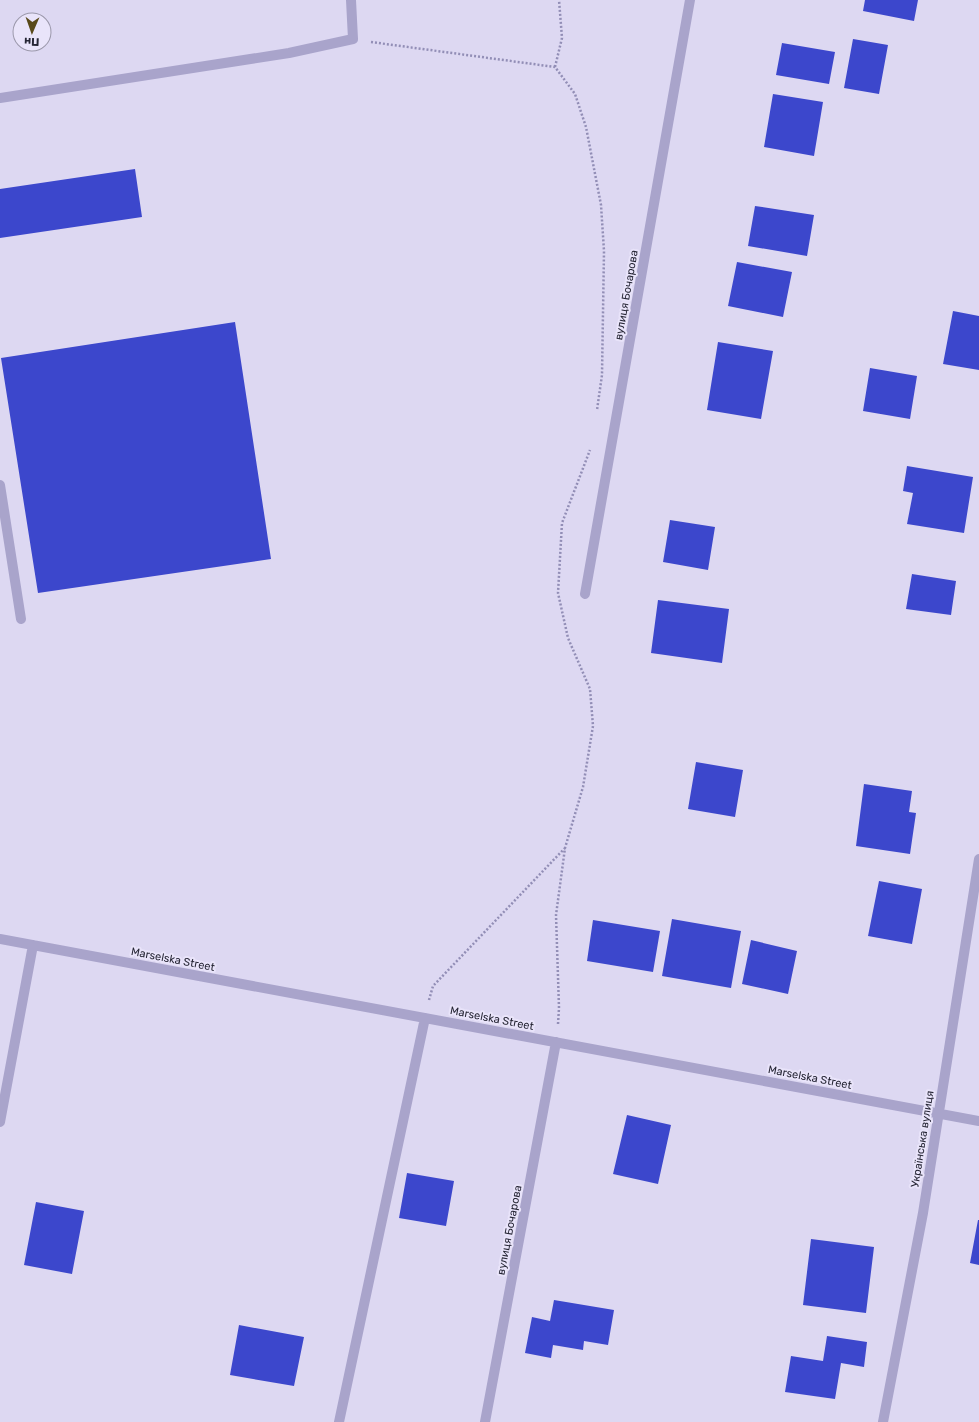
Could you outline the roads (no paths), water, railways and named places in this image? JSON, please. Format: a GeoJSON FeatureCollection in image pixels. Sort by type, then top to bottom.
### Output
{"type":"FeatureCollection","features":[{"type":"Feature","properties":{"kind":"street"},"geometry":{"type":"LineString","coordinates":[[0,98],[289,53],[353,39],[351,0]]}},
{"type":"Feature","properties":{"kind":"street","name":"вулиця Бочарова"},"geometry":{"type":"LineString","coordinates":[[585,594],[690,0]]}},
{"type":"Feature","properties":{"kind":"street"},"geometry":{"type":"LineString","coordinates":[[0,486],[21,619]]}},
{"type":"Feature","properties":{"kind":"street","name":"Українська вулиця"},"geometry":{"type":"LineString","coordinates":[[883,1422],[923,1214],[937,1113],[979,859]]}},
{"type":"Feature","properties":{"kind":"street","name":"Marselska Street"},"geometry":{"type":"LineString","coordinates":[[0,939],[979,1121]]}},
{"type":"Feature","properties":{"kind":"street"},"geometry":{"type":"LineString","coordinates":[[0,1122],[33,945]]}},
{"type":"Feature","properties":{"kind":"street"},"geometry":{"type":"LineString","coordinates":[[339,1422],[425,1018]]}},
{"type":"Feature","properties":{"kind":"street","name":"вулиця Бочарова"},"geometry":{"type":"LineString","coordinates":[[485,1422],[556,1042]]}}]}
